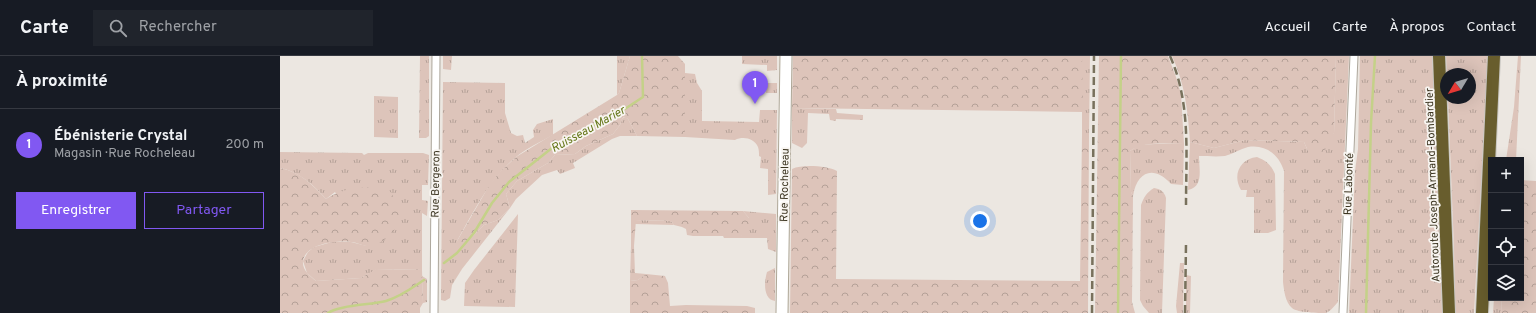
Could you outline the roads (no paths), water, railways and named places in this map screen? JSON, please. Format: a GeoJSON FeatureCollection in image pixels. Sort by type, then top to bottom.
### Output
{"type":"FeatureCollection","features":[{"type":"Feature","properties":{"kind":"highway","name":"Autoroute Joseph-Armand-Bombardier"},"geometry":{"type":"LineString","coordinates":[[1440,56],[1449,313]]}},
{"type":"Feature","properties":{"kind":"highway"},"geometry":{"type":"LineString","coordinates":[[1482,313],[1494,56]]}},
{"type":"Feature","properties":{"kind":"street","name":"Rue Bergeron"},"geometry":{"type":"LineString","coordinates":[[434,313],[436,56]]}},
{"type":"Feature","properties":{"kind":"street","name":"Rue Rocheleau"},"geometry":{"type":"LineString","coordinates":[[782,313],[786,56]]}},
{"type":"Feature","properties":{"kind":"street","name":"Rue Labonté"},"geometry":{"type":"LineString","coordinates":[[1343,313],[1354,56]]}},
{"type":"Feature","properties":{"kind":"waterway","name":"Ruisseau Marier"},"geometry":{"type":"LineString","coordinates":[[444,263],[457,253],[474,233],[492,203],[509,182],[557,144],[591,126],[608,120],[643,97],[642,56]]}},
{"type":"Feature","properties":{"kind":"waterway"},"geometry":{"type":"LineString","coordinates":[[1118,313],[1121,56]]}},
{"type":"Feature","properties":{"kind":"waterway"},"geometry":{"type":"LineString","coordinates":[[1366,313],[1371,123],[1375,56]]}},
{"type":"Feature","properties":{"kind":"waterway","name":"Ruisseau Marier"},"geometry":{"type":"LineString","coordinates":[[328,313],[340,308],[386,301],[406,292],[424,280]]}},
{"type":"Feature","properties":{"kind":"railway"},"geometry":{"type":"LineString","coordinates":[[1092,313],[1094,56]]}},
{"type":"Feature","properties":{"kind":"railway"},"geometry":{"type":"LineString","coordinates":[[1170,56],[1177,74],[1184,110],[1186,129],[1186,205]]}},
{"type":"Feature","properties":{"kind":"railway"},"geometry":{"type":"LineString","coordinates":[[1185,313],[1186,244]]}},
{"type":"Feature","properties":{"kind":"place","name":"Ébénisterie Crystal"},"geometry":{"type":"Point","coordinates":[755,104]}}]}
